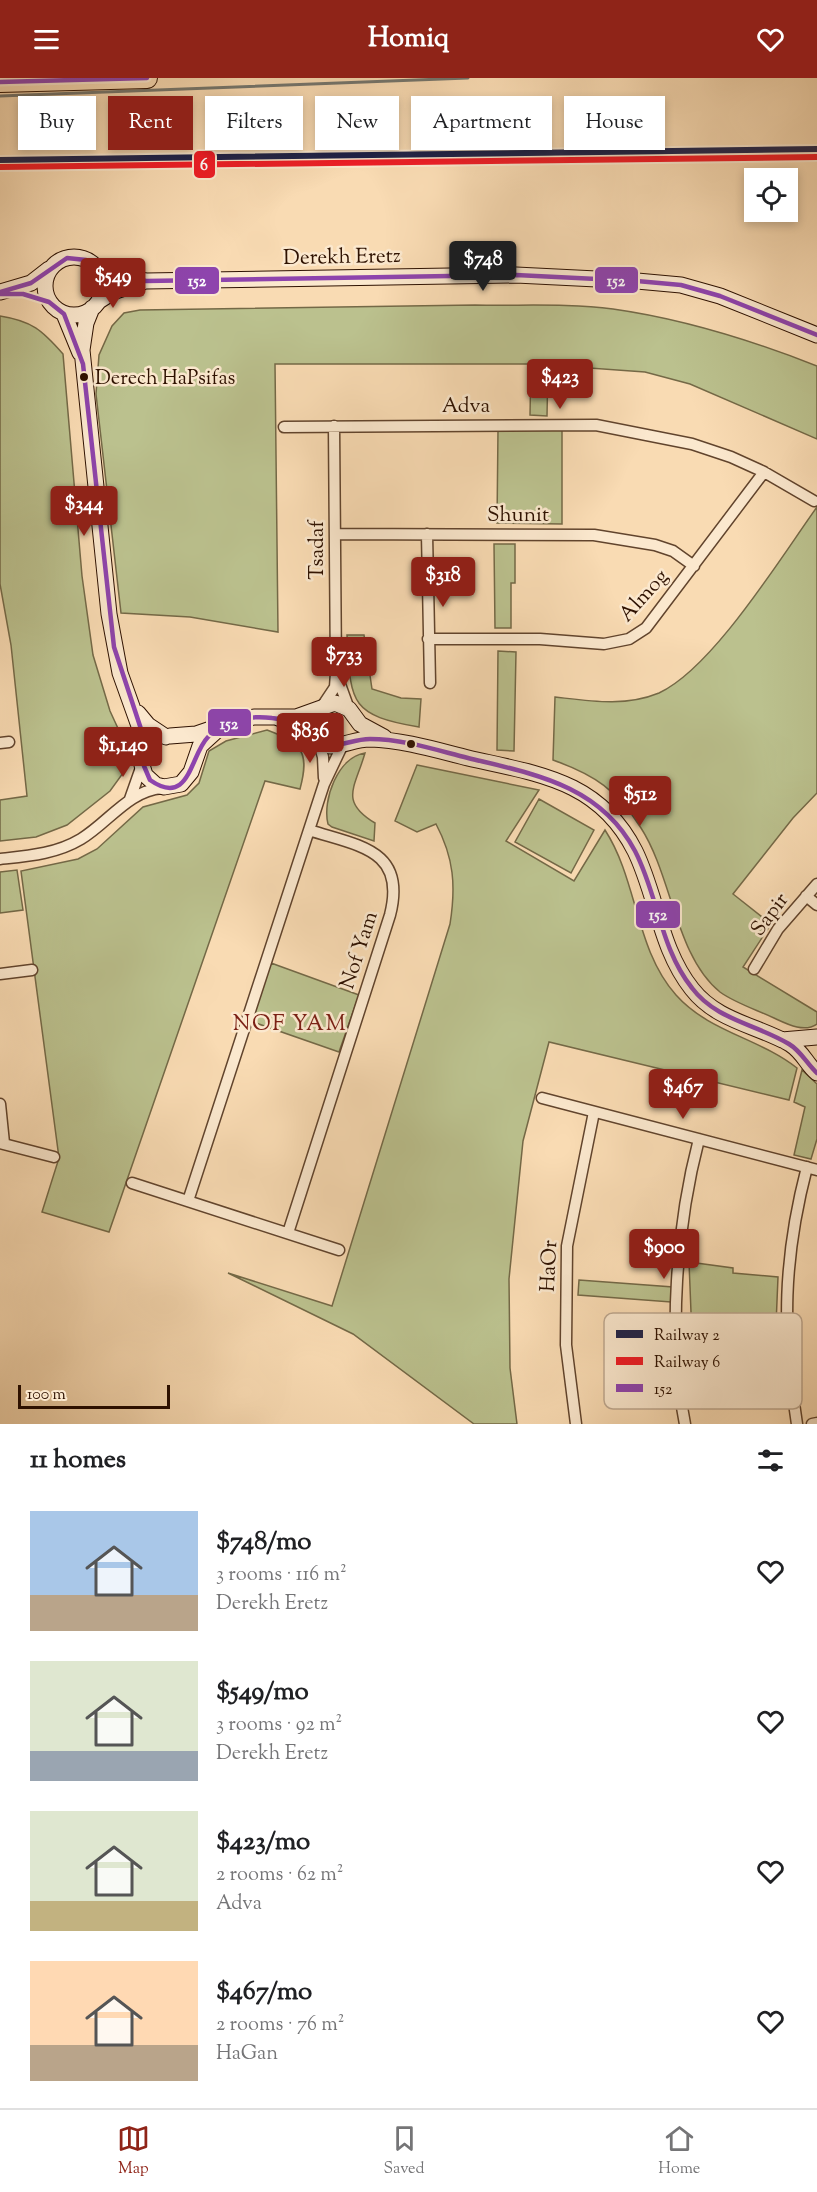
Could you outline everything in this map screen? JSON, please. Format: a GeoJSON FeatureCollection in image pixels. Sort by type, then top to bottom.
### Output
{"type":"FeatureCollection","features":[{"type":"Feature","properties":{"kind":"highway"},"geometry":{"type":"LineString","coordinates":[[0,82],[147,78]]}},
{"type":"Feature","properties":{"kind":"street"},"geometry":{"type":"LineString","coordinates":[[0,293],[31,283],[67,258],[77,257],[93,265],[102,281],[96,305],[84,334],[83,364],[109,614],[120,673],[144,740],[142,760],[130,799]]}},
{"type":"Feature","properties":{"kind":"street","name":"Derekh Eretz"},"geometry":{"type":"LineString","coordinates":[[93,265],[127,278],[146,281],[504,275],[681,285],[720,296],[817,335]]}},
{"type":"Feature","properties":{"kind":"street"},"geometry":{"type":"LineString","coordinates":[[49,302],[45,284],[52,267]]}},
{"type":"Feature","properties":{"kind":"street","name":"Derekh Eretz"},"geometry":{"type":"LineString","coordinates":[[96,305],[112,292],[146,281]]}},
{"type":"Feature","properties":{"kind":"street"},"geometry":{"type":"LineString","coordinates":[[0,293],[23,294],[49,302],[64,314],[83,364]]}},
{"type":"Feature","properties":{"kind":"street"},"geometry":{"type":"LineString","coordinates":[[64,314],[84,313],[96,305]]}},
{"type":"Feature","properties":{"kind":"street","name":"Adva"},"geometry":{"type":"LineString","coordinates":[[284,426],[596,425],[692,444],[764,472],[814,501]]}},
{"type":"Feature","properties":{"kind":"street","name":"Tsadaf"},"geometry":{"type":"LineString","coordinates":[[320,707],[335,687],[336,673],[334,426]]}},
{"type":"Feature","properties":{"kind":"street","name":"Almog"},"geometry":{"type":"LineString","coordinates":[[429,639],[540,639],[604,645],[629,639],[646,628],[764,472]]}},
{"type":"Feature","properties":{"kind":"street","name":"Shunit"},"geometry":{"type":"LineString","coordinates":[[335,534],[594,535],[656,545],[673,551],[694,566]]}},
{"type":"Feature","properties":{"kind":"street"},"geometry":{"type":"LineString","coordinates":[[428,534],[430,683]]}},
{"type":"Feature","properties":{"kind":"street","name":"Tsadaf"},"geometry":{"type":"LineString","coordinates":[[336,673],[352,714]]}},
{"type":"Feature","properties":{"kind":"street"},"geometry":{"type":"LineString","coordinates":[[129,700],[148,725],[188,746],[193,764]]}},
{"type":"Feature","properties":{"kind":"street"},"geometry":{"type":"LineString","coordinates":[[142,760],[156,739],[168,736],[187,736],[254,717],[296,717],[335,703],[352,714],[367,729],[404,743]]}},
{"type":"Feature","properties":{"kind":"street"},"geometry":{"type":"LineString","coordinates":[[320,707],[312,721],[325,766],[324,784]]}},
{"type":"Feature","properties":{"kind":"street"},"geometry":{"type":"LineString","coordinates":[[188,1201],[324,784],[344,743],[355,730],[352,714]]}},
{"type":"Feature","properties":{"kind":"street"},"geometry":{"type":"LineString","coordinates":[[276,717],[301,727],[330,746],[366,739],[404,743],[546,775],[574,787],[596,801],[621,829],[634,851],[667,945],[693,990],[712,1009],[728,1018],[782,1040],[809,1060],[817,1073]]}},
{"type":"Feature","properties":{"kind":"street"},"geometry":{"type":"LineString","coordinates":[[0,860],[45,853],[68,846],[108,820],[130,799],[150,789],[181,784],[187,779],[200,746],[223,725]]}},
{"type":"Feature","properties":{"kind":"street"},"geometry":{"type":"LineString","coordinates":[[142,760],[150,781],[164,787]]}},
{"type":"Feature","properties":{"kind":"street","name":"Nof Yam"},"geometry":{"type":"LineString","coordinates":[[288,1233],[390,915],[395,890],[390,870],[380,856],[366,848],[309,830]]}},
{"type":"Feature","properties":{"kind":"street","name":"Sapir"},"geometry":{"type":"LineString","coordinates":[[754,969],[778,929],[817,884]]}},
{"type":"Feature","properties":{"kind":"street"},"geometry":{"type":"LineString","coordinates":[[806,896],[817,904]]}},
{"type":"Feature","properties":{"kind":"street"},"geometry":{"type":"LineString","coordinates":[[0,974],[32,970]]}},
{"type":"Feature","properties":{"kind":"street"},"geometry":{"type":"LineString","coordinates":[[782,1040],[817,1037]]}},
{"type":"Feature","properties":{"kind":"street"},"geometry":{"type":"LineString","coordinates":[[809,1060],[809,1050],[817,1037]]}},
{"type":"Feature","properties":{"kind":"street"},"geometry":{"type":"LineString","coordinates":[[542,1098],[812,1169],[788,1260],[785,1313]]}},
{"type":"Feature","properties":{"kind":"street"},"geometry":{"type":"LineString","coordinates":[[0,1104],[2,1143],[54,1157]]}},
{"type":"Feature","properties":{"kind":"street","name":"HaOr"},"geometry":{"type":"LineString","coordinates":[[576,1424],[566,1345],[567,1246],[594,1112]]}},
{"type":"Feature","properties":{"kind":"street"},"geometry":{"type":"LineString","coordinates":[[678,1313],[677,1296],[688,1180],[699,1139]]}},
{"type":"Feature","properties":{"kind":"street"},"geometry":{"type":"LineString","coordinates":[[132,1183],[339,1250]]}},
{"type":"Feature","properties":{"kind":"street"},"geometry":{"type":"LineString","coordinates":[[683,1409],[686,1424]]}},
{"type":"Feature","properties":{"kind":"street"},"geometry":{"type":"LineString","coordinates":[[795,1409],[797,1424]]}},
{"type":"Feature","properties":{"kind":"street"},"geometry":{"type":"LineString","coordinates":[[812,1424],[817,1423]]}},
{"type":"Feature","properties":{"kind":"green space"},"geometry":{"type":"Polygon","coordinates":[[[475,305],[579,306],[639,313],[717,332],[817,366],[817,439],[690,384],[645,372],[548,365],[547,416],[530,415],[531,364],[275,364],[278,632],[190,617],[121,613],[96,394],[99,355],[112,326],[124,313],[140,310],[475,305]]]}},
{"type":"Feature","properties":{"kind":"green space"},"geometry":{"type":"Polygon","coordinates":[[[0,316],[36,328],[63,354],[82,576],[93,655],[110,711],[127,748],[128,760],[126,769],[110,791],[67,825],[36,837],[0,841],[0,800],[27,796],[11,645],[0,584],[0,316]]]}},
{"type":"Feature","properties":{"kind":"green space"},"geometry":{"type":"Polygon","coordinates":[[[498,430],[562,430],[562,524],[497,523],[498,430]]]}},
{"type":"Feature","properties":{"kind":"green space"},"geometry":{"type":"Polygon","coordinates":[[[817,507],[817,793],[793,818],[733,894],[771,924],[743,967],[817,1012],[817,1024],[801,1028],[732,1000],[705,977],[684,937],[651,847],[632,815],[604,785],[553,760],[555,697],[607,702],[633,700],[659,693],[680,680],[723,636],[745,609],[817,507]]]}},
{"type":"Feature","properties":{"kind":"green space"},"geometry":{"type":"Polygon","coordinates":[[[494,544],[515,544],[515,583],[511,583],[511,628],[495,628],[494,544]]]}},
{"type":"Feature","properties":{"kind":"green space"},"geometry":{"type":"Polygon","coordinates":[[[347,635],[364,635],[372,689],[401,698],[421,699],[419,727],[378,717],[358,702],[350,676],[347,635]]]}},
{"type":"Feature","properties":{"kind":"green space"},"geometry":{"type":"Polygon","coordinates":[[[498,651],[516,652],[514,751],[497,750],[498,651]]]}},
{"type":"Feature","properties":{"kind":"green space"},"geometry":{"type":"Polygon","coordinates":[[[267,730],[288,740],[300,750],[304,766],[300,789],[265,781],[109,1232],[42,1212],[59,1158],[21,871],[78,859],[97,849],[143,807],[187,795],[199,783],[209,751],[226,741],[267,730]]]}},
{"type":"Feature","properties":{"kind":"green space"},"geometry":{"type":"Polygon","coordinates":[[[365,753],[354,785],[353,800],[357,808],[375,823],[374,841],[328,824],[327,803],[334,781],[347,762],[365,753]]]}},
{"type":"Feature","properties":{"kind":"green space"},"geometry":{"type":"Polygon","coordinates":[[[417,765],[539,790],[506,841],[574,881],[605,830],[624,871],[652,957],[676,995],[703,1018],[767,1049],[797,1068],[789,1100],[549,1042],[523,1141],[509,1279],[510,1368],[517,1424],[474,1424],[353,1334],[228,1273],[332,1306],[450,924],[453,897],[452,872],[447,849],[436,824],[417,832],[395,821],[417,765]]]}},
{"type":"Feature","properties":{"kind":"green space"},"geometry":{"type":"Polygon","coordinates":[[[539,799],[594,830],[571,873],[515,842],[539,799]]]}},
{"type":"Feature","properties":{"kind":"green space"},"geometry":{"type":"Polygon","coordinates":[[[17,870],[23,910],[0,913],[0,872],[17,870]]]}},
{"type":"Feature","properties":{"kind":"green space"},"geometry":{"type":"Polygon","coordinates":[[[271,963],[359,995],[339,1052],[250,1021],[271,963]]]}},
{"type":"Feature","properties":{"kind":"green space"},"geometry":{"type":"Polygon","coordinates":[[[802,1070],[817,1084],[817,1139],[811,1159],[794,1155],[805,1107],[794,1102],[802,1070]]]}},
{"type":"Feature","properties":{"kind":"green space"},"geometry":{"type":"Polygon","coordinates":[[[689,1262],[733,1268],[733,1273],[778,1277],[776,1313],[691,1313],[689,1262]]]}},
{"type":"Feature","properties":{"kind":"green space"},"geometry":{"type":"Polygon","coordinates":[[[579,1280],[673,1287],[671,1302],[578,1295],[579,1280]]]}},
{"type":"Feature","properties":{"kind":"waterway"},"geometry":{"type":"LineString","coordinates":[[0,96],[468,78]]}},
{"type":"Feature","properties":{"kind":"rail line","name":"2"},"geometry":{"type":"LineString","coordinates":[[0,160],[817,149]]}},
{"type":"Feature","properties":{"kind":"rail line","name":"6"},"geometry":{"type":"LineString","coordinates":[[0,167],[817,157]]}},
{"type":"Feature","properties":{"kind":"transit line","name":"152"},"geometry":{"type":"LineString","coordinates":[[0,82],[147,78]]}},
{"type":"Feature","properties":{"kind":"transit line","name":"152"},"geometry":{"type":"LineString","coordinates":[[0,292],[31,283],[67,258],[86,260],[107,271],[146,281],[516,275],[637,281],[681,285],[720,296],[817,335]]}},
{"type":"Feature","properties":{"kind":"transit line","name":"152"},"geometry":{"type":"LineString","coordinates":[[0,294],[23,294],[49,302],[64,314],[83,364],[114,647],[141,729],[144,766],[150,780],[163,787],[173,788],[187,776],[202,745],[214,731],[238,720],[264,717],[281,719],[296,725],[330,746],[370,739],[407,743],[517,770],[563,786],[584,797],[603,811],[620,829],[635,851],[673,956],[692,988],[702,999],[725,1015],[789,1044],[817,1073]]}},
{"type":"Feature","properties":{"kind":"place","name":"Derech HaPsifas"},"geometry":{"type":"Point","coordinates":[84,377]}},
{"type":"Feature","properties":{"kind":"district","name":"NOF YAM"},"geometry":{"type":"Point","coordinates":[290,1022]}}]}
